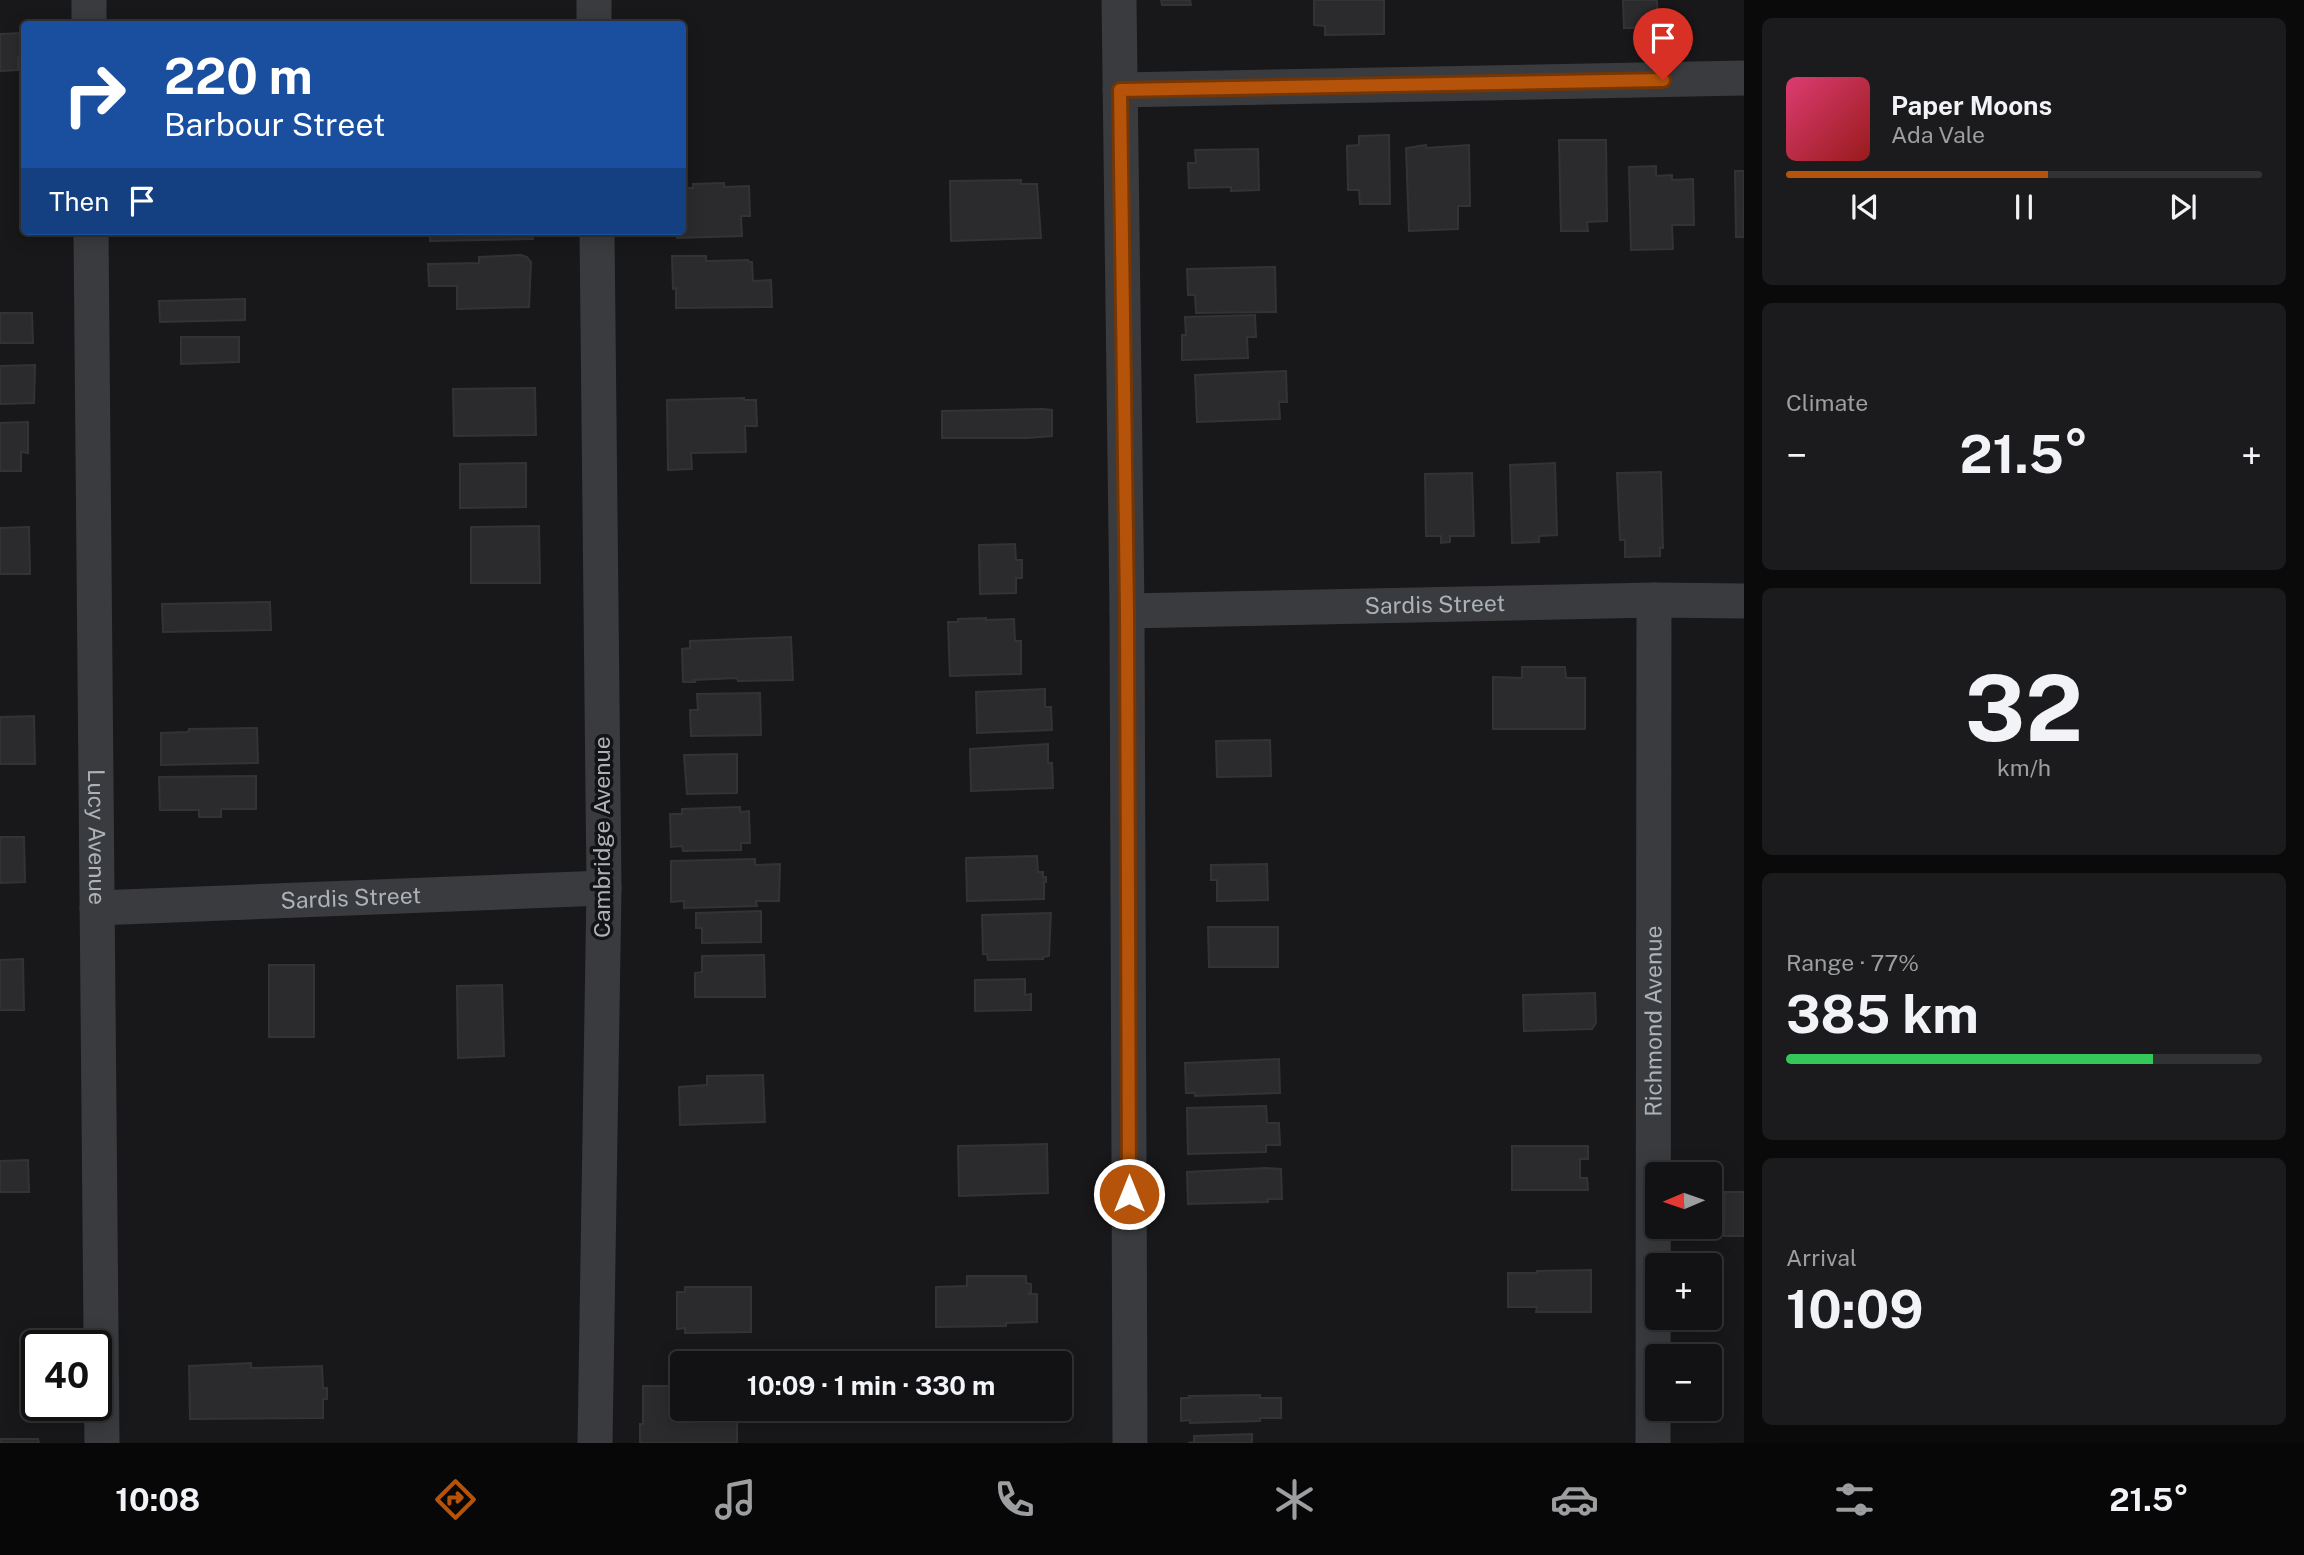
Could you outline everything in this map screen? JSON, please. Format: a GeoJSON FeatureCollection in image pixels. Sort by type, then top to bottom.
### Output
{"type":"FeatureCollection","features":[{"type":"Feature","properties":{"kind":"street"},"geometry":{"type":"LineString","coordinates":[[89,0],[89,21]]}},
{"type":"Feature","properties":{"kind":"street"},"geometry":{"type":"LineString","coordinates":[[594,0],[594,21]]}},
{"type":"Feature","properties":{"kind":"street"},"geometry":{"type":"LineString","coordinates":[[1119,0],[1127,611],[1130,1443]]}},
{"type":"Feature","properties":{"kind":"street"},"geometry":{"type":"LineString","coordinates":[[1120,90],[1744,78]]}},
{"type":"Feature","properties":{"kind":"street","name":"Lucy Avenue"},"geometry":{"type":"LineString","coordinates":[[91,235],[102,1443]]}},
{"type":"Feature","properties":{"kind":"street","name":"Cambridge Avenue"},"geometry":{"type":"LineString","coordinates":[[595,1443],[604,888],[597,235]]}},
{"type":"Feature","properties":{"kind":"street","name":"Sardis Street"},"geometry":{"type":"LineString","coordinates":[[1127,611],[1654,600],[1744,601]]}},
{"type":"Feature","properties":{"kind":"street","name":"Richmond Avenue"},"geometry":{"type":"LineString","coordinates":[[1653,1443],[1654,600]]}},
{"type":"Feature","properties":{"kind":"street","name":"Sardis Street"},"geometry":{"type":"LineString","coordinates":[[97,908],[604,888]]}},
{"type":"Feature","properties":{"kind":"building"},"geometry":{"type":"Polygon","coordinates":[[[1161,0],[1190,0],[1191,5],[1162,5],[1161,0]]]}},
{"type":"Feature","properties":{"kind":"building"},"geometry":{"type":"Polygon","coordinates":[[[1314,0],[1384,0],[1384,34],[1325,35],[1325,26],[1314,25],[1314,0]]]}},
{"type":"Feature","properties":{"kind":"building"},"geometry":{"type":"Polygon","coordinates":[[[1623,0],[1657,0],[1658,28],[1645,28],[1645,33],[1635,34],[1635,28],[1624,28],[1623,0]]]}},
{"type":"Feature","properties":{"kind":"building"},"geometry":{"type":"Polygon","coordinates":[[[21,33],[18,70],[0,71],[0,34],[21,33]]]}},
{"type":"Feature","properties":{"kind":"building"},"geometry":{"type":"Polygon","coordinates":[[[1389,135],[1390,204],[1360,204],[1359,190],[1348,190],[1347,146],[1359,145],[1359,136],[1389,135]]]}},
{"type":"Feature","properties":{"kind":"building"},"geometry":{"type":"Polygon","coordinates":[[[1559,140],[1606,140],[1607,221],[1587,222],[1588,231],[1561,231],[1559,140]]]}},
{"type":"Feature","properties":{"kind":"building"},"geometry":{"type":"Polygon","coordinates":[[[1426,145],[1426,148],[1469,145],[1470,206],[1458,206],[1458,229],[1409,231],[1406,148],[1426,145]]]}},
{"type":"Feature","properties":{"kind":"building"},"geometry":{"type":"Polygon","coordinates":[[[1258,149],[1259,190],[1231,191],[1231,187],[1189,188],[1188,163],[1196,163],[1195,150],[1258,149]]]}},
{"type":"Feature","properties":{"kind":"building"},"geometry":{"type":"Polygon","coordinates":[[[1656,166],[1656,176],[1672,175],[1672,180],[1693,179],[1694,225],[1672,225],[1673,249],[1631,250],[1629,167],[1656,166]]]}},
{"type":"Feature","properties":{"kind":"building"},"geometry":{"type":"Polygon","coordinates":[[[1735,171],[1744,171],[1744,237],[1736,237],[1735,171]]]}},
{"type":"Feature","properties":{"kind":"building"},"geometry":{"type":"Polygon","coordinates":[[[1021,180],[1021,184],[1037,184],[1041,238],[951,241],[950,181],[1021,180]]]}},
{"type":"Feature","properties":{"kind":"building"},"geometry":{"type":"Polygon","coordinates":[[[724,183],[724,187],[749,186],[750,216],[741,216],[742,236],[677,238],[677,235],[686,235],[686,188],[693,188],[693,184],[724,183]]]}},
{"type":"Feature","properties":{"kind":"building"},"geometry":{"type":"Polygon","coordinates":[[[430,235],[532,235],[533,239],[430,241],[430,235]]]}},
{"type":"Feature","properties":{"kind":"building"},"geometry":{"type":"Polygon","coordinates":[[[521,255],[531,262],[529,307],[457,309],[457,286],[429,286],[428,264],[479,263],[479,257],[521,255]]]}},
{"type":"Feature","properties":{"kind":"building"},"geometry":{"type":"Polygon","coordinates":[[[672,256],[706,256],[706,261],[752,262],[753,281],[771,280],[772,307],[676,308],[672,256]]]}},
{"type":"Feature","properties":{"kind":"building"},"geometry":{"type":"Polygon","coordinates":[[[1275,267],[1276,312],[1196,313],[1195,295],[1188,295],[1187,269],[1275,267]]]}},
{"type":"Feature","properties":{"kind":"building"},"geometry":{"type":"Polygon","coordinates":[[[245,299],[245,320],[160,322],[159,301],[245,299]]]}},
{"type":"Feature","properties":{"kind":"building"},"geometry":{"type":"Polygon","coordinates":[[[0,313],[32,313],[33,343],[0,343],[0,313]]]}},
{"type":"Feature","properties":{"kind":"building"},"geometry":{"type":"Polygon","coordinates":[[[1255,315],[1256,337],[1247,337],[1248,358],[1182,360],[1182,335],[1186,335],[1185,317],[1255,315]]]}},
{"type":"Feature","properties":{"kind":"building"},"geometry":{"type":"Polygon","coordinates":[[[181,337],[239,337],[239,362],[181,364],[181,337]]]}},
{"type":"Feature","properties":{"kind":"building"},"geometry":{"type":"Polygon","coordinates":[[[35,365],[34,403],[0,404],[0,366],[35,365]]]}},
{"type":"Feature","properties":{"kind":"building"},"geometry":{"type":"Polygon","coordinates":[[[1286,371],[1287,402],[1279,402],[1280,419],[1197,422],[1195,375],[1286,371]]]}},
{"type":"Feature","properties":{"kind":"building"},"geometry":{"type":"Polygon","coordinates":[[[535,388],[536,435],[454,436],[453,389],[535,388]]]}},
{"type":"Feature","properties":{"kind":"building"},"geometry":{"type":"Polygon","coordinates":[[[667,400],[756,400],[757,426],[745,426],[746,452],[691,453],[692,469],[668,470],[667,400]]]}},
{"type":"Feature","properties":{"kind":"building"},"geometry":{"type":"Polygon","coordinates":[[[1052,410],[1052,436],[942,438],[942,411],[1052,410]]]}},
{"type":"Feature","properties":{"kind":"building"},"geometry":{"type":"Polygon","coordinates":[[[28,422],[28,453],[21,452],[21,471],[0,471],[0,423],[28,422]]]}},
{"type":"Feature","properties":{"kind":"building"},"geometry":{"type":"Polygon","coordinates":[[[526,463],[526,507],[460,508],[460,464],[526,463]]]}},
{"type":"Feature","properties":{"kind":"building"},"geometry":{"type":"Polygon","coordinates":[[[1555,463],[1557,535],[1539,536],[1539,542],[1512,543],[1510,465],[1555,463]]]}},
{"type":"Feature","properties":{"kind":"building"},"geometry":{"type":"Polygon","coordinates":[[[1661,472],[1663,548],[1660,548],[1660,556],[1625,557],[1625,540],[1620,540],[1617,473],[1661,472]]]}},
{"type":"Feature","properties":{"kind":"building"},"geometry":{"type":"Polygon","coordinates":[[[1472,473],[1474,536],[1450,536],[1450,542],[1441,543],[1441,536],[1426,536],[1425,474],[1472,473]]]}},
{"type":"Feature","properties":{"kind":"building"},"geometry":{"type":"Polygon","coordinates":[[[539,526],[540,583],[471,583],[471,527],[539,526]]]}},
{"type":"Feature","properties":{"kind":"building"},"geometry":{"type":"Polygon","coordinates":[[[29,527],[30,574],[0,574],[0,528],[29,527]]]}},
{"type":"Feature","properties":{"kind":"building"},"geometry":{"type":"Polygon","coordinates":[[[1015,544],[1016,560],[1022,560],[1022,578],[1016,578],[1016,593],[980,594],[979,545],[1015,544]]]}},
{"type":"Feature","properties":{"kind":"building"},"geometry":{"type":"Polygon","coordinates":[[[270,602],[271,630],[163,632],[162,604],[270,602]]]}},
{"type":"Feature","properties":{"kind":"building"},"geometry":{"type":"Polygon","coordinates":[[[986,618],[1014,619],[1015,641],[1021,641],[1021,674],[950,676],[948,622],[986,618]]]}},
{"type":"Feature","properties":{"kind":"building"},"geometry":{"type":"Polygon","coordinates":[[[791,637],[793,680],[738,681],[737,678],[683,682],[682,649],[690,648],[690,641],[791,637]]]}},
{"type":"Feature","properties":{"kind":"building"},"geometry":{"type":"Polygon","coordinates":[[[1522,667],[1565,667],[1566,678],[1585,678],[1585,729],[1493,729],[1493,677],[1522,678],[1522,667]]]}},
{"type":"Feature","properties":{"kind":"building"},"geometry":{"type":"Polygon","coordinates":[[[1045,689],[1045,707],[1051,707],[1052,730],[977,733],[976,692],[1045,689]]]}},
{"type":"Feature","properties":{"kind":"building"},"geometry":{"type":"Polygon","coordinates":[[[760,693],[761,735],[691,736],[690,710],[698,710],[697,694],[760,693]]]}},
{"type":"Feature","properties":{"kind":"building"},"geometry":{"type":"Polygon","coordinates":[[[34,716],[35,764],[0,764],[0,717],[34,716]]]}},
{"type":"Feature","properties":{"kind":"building"},"geometry":{"type":"Polygon","coordinates":[[[257,728],[258,763],[161,765],[161,733],[188,732],[189,729],[257,728]]]}},
{"type":"Feature","properties":{"kind":"building"},"geometry":{"type":"Polygon","coordinates":[[[1270,740],[1271,776],[1217,777],[1216,741],[1270,740]]]}},
{"type":"Feature","properties":{"kind":"building"},"geometry":{"type":"Polygon","coordinates":[[[1048,744],[1048,763],[1052,763],[1053,788],[971,791],[970,749],[1048,744]]]}},
{"type":"Feature","properties":{"kind":"building"},"geometry":{"type":"Polygon","coordinates":[[[737,754],[737,793],[687,794],[684,755],[737,754]]]}},
{"type":"Feature","properties":{"kind":"building"},"geometry":{"type":"Polygon","coordinates":[[[256,776],[256,809],[221,809],[221,817],[199,817],[199,810],[160,810],[159,777],[256,776]]]}},
{"type":"Feature","properties":{"kind":"building"},"geometry":{"type":"Polygon","coordinates":[[[740,807],[740,812],[749,811],[750,843],[741,843],[741,850],[683,851],[682,846],[671,847],[670,814],[682,814],[682,809],[740,807]]]}},
{"type":"Feature","properties":{"kind":"building"},"geometry":{"type":"Polygon","coordinates":[[[0,837],[24,837],[25,882],[0,883],[0,837]]]}},
{"type":"Feature","properties":{"kind":"building"},"geometry":{"type":"Polygon","coordinates":[[[1037,856],[1038,872],[1043,872],[1043,877],[1046,877],[1044,899],[967,901],[966,858],[1037,856]]]}},
{"type":"Feature","properties":{"kind":"building"},"geometry":{"type":"Polygon","coordinates":[[[755,859],[755,865],[780,864],[779,901],[756,901],[757,906],[684,908],[684,901],[671,902],[671,861],[755,859]]]}},
{"type":"Feature","properties":{"kind":"building"},"geometry":{"type":"Polygon","coordinates":[[[1267,864],[1268,900],[1217,901],[1217,880],[1211,880],[1211,865],[1267,864]]]}},
{"type":"Feature","properties":{"kind":"building"},"geometry":{"type":"Polygon","coordinates":[[[761,911],[761,942],[702,943],[702,928],[696,928],[696,913],[761,911]]]}},
{"type":"Feature","properties":{"kind":"building"},"geometry":{"type":"Polygon","coordinates":[[[1051,913],[1049,956],[1043,959],[988,960],[987,954],[983,954],[982,915],[1051,913]]]}},
{"type":"Feature","properties":{"kind":"building"},"geometry":{"type":"Polygon","coordinates":[[[1208,927],[1278,927],[1278,967],[1209,967],[1208,927]]]}},
{"type":"Feature","properties":{"kind":"building"},"geometry":{"type":"Polygon","coordinates":[[[764,955],[765,997],[695,997],[695,973],[702,972],[702,956],[764,955]]]}},
{"type":"Feature","properties":{"kind":"building"},"geometry":{"type":"Polygon","coordinates":[[[23,959],[24,1010],[0,1010],[0,960],[23,959]]]}},
{"type":"Feature","properties":{"kind":"building"},"geometry":{"type":"Polygon","coordinates":[[[269,965],[314,965],[314,1037],[269,1037],[269,965]]]}},
{"type":"Feature","properties":{"kind":"building"},"geometry":{"type":"Polygon","coordinates":[[[1025,979],[1025,995],[1031,994],[1031,1010],[975,1011],[975,980],[1025,979]]]}},
{"type":"Feature","properties":{"kind":"building"},"geometry":{"type":"Polygon","coordinates":[[[502,985],[504,1056],[458,1058],[457,986],[502,985]]]}},
{"type":"Feature","properties":{"kind":"building"},"geometry":{"type":"Polygon","coordinates":[[[1595,993],[1596,1023],[1592,1029],[1524,1031],[1523,995],[1595,993]]]}},
{"type":"Feature","properties":{"kind":"building"},"geometry":{"type":"Polygon","coordinates":[[[1279,1059],[1280,1093],[1195,1096],[1195,1093],[1186,1093],[1185,1063],[1279,1059]]]}},
{"type":"Feature","properties":{"kind":"building"},"geometry":{"type":"Polygon","coordinates":[[[763,1075],[765,1122],[680,1125],[679,1087],[707,1085],[707,1076],[763,1075]]]}},
{"type":"Feature","properties":{"kind":"building"},"geometry":{"type":"Polygon","coordinates":[[[1266,1106],[1267,1123],[1279,1123],[1280,1145],[1266,1145],[1266,1152],[1188,1154],[1187,1108],[1266,1106]]]}},
{"type":"Feature","properties":{"kind":"building"},"geometry":{"type":"Polygon","coordinates":[[[1047,1144],[1048,1193],[959,1196],[958,1146],[1047,1144]]]}},
{"type":"Feature","properties":{"kind":"building"},"geometry":{"type":"Polygon","coordinates":[[[1512,1146],[1588,1146],[1588,1159],[1580,1159],[1580,1178],[1587,1178],[1588,1190],[1512,1190],[1512,1146]]]}},
{"type":"Feature","properties":{"kind":"building"},"geometry":{"type":"Polygon","coordinates":[[[28,1160],[29,1192],[0,1192],[0,1161],[28,1160]]]}},
{"type":"Feature","properties":{"kind":"building"},"geometry":{"type":"Polygon","coordinates":[[[1281,1169],[1282,1199],[1268,1199],[1268,1202],[1188,1204],[1187,1172],[1281,1169]]]}},
{"type":"Feature","properties":{"kind":"building"},"geometry":{"type":"Polygon","coordinates":[[[1725,1192],[1744,1192],[1744,1236],[1724,1236],[1725,1192]]]}},
{"type":"Feature","properties":{"kind":"building"},"geometry":{"type":"Polygon","coordinates":[[[1591,1270],[1591,1312],[1536,1312],[1537,1307],[1508,1307],[1508,1273],[1591,1270]]]}},
{"type":"Feature","properties":{"kind":"building"},"geometry":{"type":"Polygon","coordinates":[[[967,1276],[1026,1276],[1026,1283],[1031,1284],[1031,1293],[1027,1294],[1037,1294],[1037,1322],[1006,1323],[1006,1326],[936,1327],[936,1287],[967,1286],[967,1276]]]}},
{"type":"Feature","properties":{"kind":"building"},"geometry":{"type":"Polygon","coordinates":[[[685,1287],[751,1287],[751,1332],[685,1333],[685,1328],[677,1329],[677,1292],[685,1292],[685,1287]]]}},
{"type":"Feature","properties":{"kind":"building"},"geometry":{"type":"Polygon","coordinates":[[[251,1363],[251,1368],[322,1366],[323,1388],[327,1388],[327,1399],[323,1399],[323,1418],[190,1419],[189,1366],[251,1363]]]}},
{"type":"Feature","properties":{"kind":"building"},"geometry":{"type":"Polygon","coordinates":[[[643,1386],[670,1386],[670,1421],[737,1422],[737,1443],[640,1443],[640,1424],[643,1424],[643,1386]]]}},
{"type":"Feature","properties":{"kind":"building"},"geometry":{"type":"Polygon","coordinates":[[[1260,1395],[1260,1398],[1281,1398],[1281,1418],[1260,1418],[1260,1421],[1181,1421],[1181,1398],[1260,1395]]]}},
{"type":"Feature","properties":{"kind":"building"},"geometry":{"type":"Polygon","coordinates":[[[1252,1434],[1252,1443],[1188,1443],[1194,1442],[1194,1436],[1252,1434]]]}},
{"type":"Feature","properties":{"kind":"building"},"geometry":{"type":"Polygon","coordinates":[[[0,1439],[38,1439],[39,1443],[0,1443],[0,1439]]]}},
{"type":"Feature","properties":{"kind":"route"},"geometry":{"type":"LineString","coordinates":[[1129,1194],[1127,611],[1120,90],[1663,80]]}}]}
